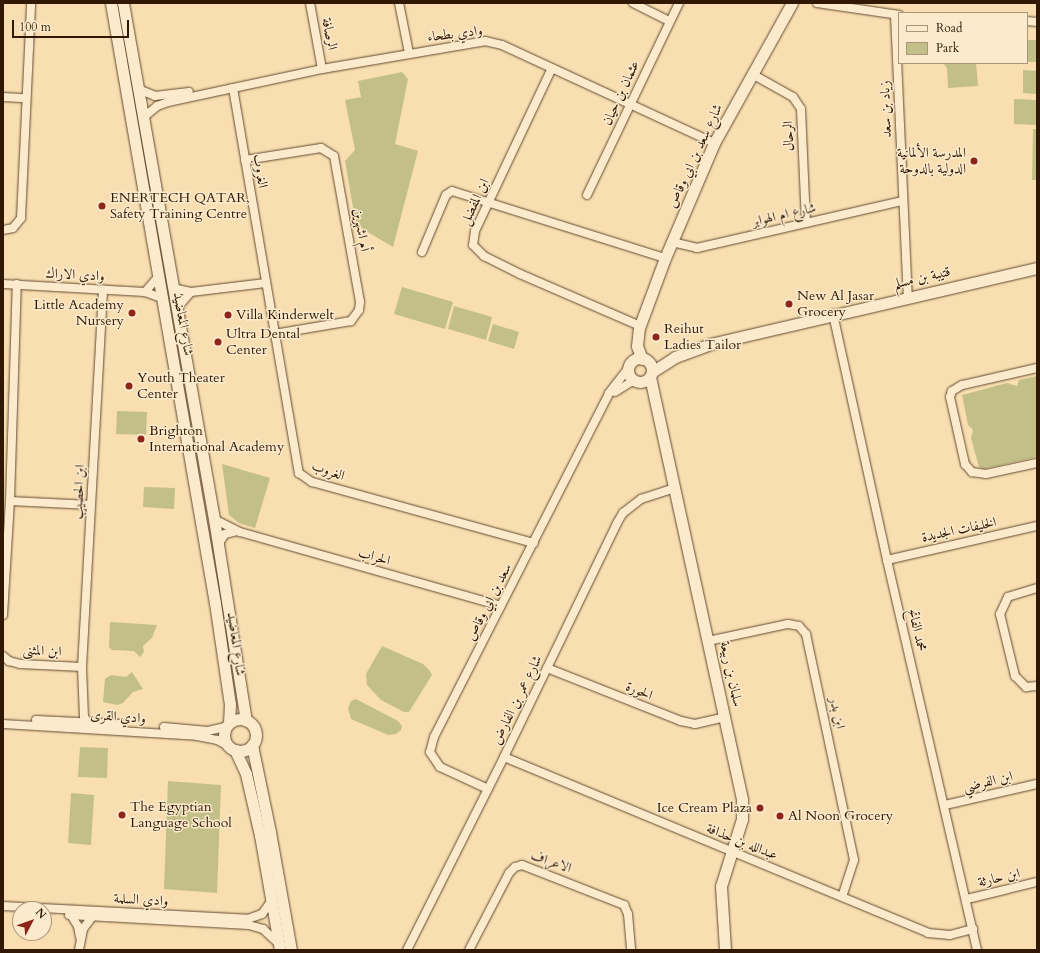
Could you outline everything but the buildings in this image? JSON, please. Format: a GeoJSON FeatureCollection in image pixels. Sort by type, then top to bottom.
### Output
{"type":"FeatureCollection","features":[{"type":"Feature","properties":{"kind":"street"},"geometry":{"type":"LineString","coordinates":[[3,230],[13,228],[18,225],[21,218],[25,98],[31,3]]}},
{"type":"Feature","properties":{"kind":"street","name":"شارع المعاضيد"},"geometry":{"type":"LineString","coordinates":[[111,3],[164,299],[215,603],[230,704],[228,725]]}},
{"type":"Feature","properties":{"kind":"street","name":"شارع المعاضيد"},"geometry":{"type":"LineString","coordinates":[[123,3],[214,519],[246,720]]}},
{"type":"Feature","properties":{"kind":"street","name":"الرصافة"},"geometry":{"type":"LineString","coordinates":[[310,3],[322,69]]}},
{"type":"Feature","properties":{"kind":"street"},"geometry":{"type":"LineString","coordinates":[[400,3],[409,53]]}},
{"type":"Feature","properties":{"kind":"street"},"geometry":{"type":"LineString","coordinates":[[633,3],[669,21]]}},
{"type":"Feature","properties":{"kind":"street","name":"عثمان بن حيان"},"geometry":{"type":"LineString","coordinates":[[587,195],[629,104],[679,3]]}},
{"type":"Feature","properties":{"kind":"street","name":"شارع سعد بن ابي وقاص"},"geometry":{"type":"LineString","coordinates":[[606,402],[611,390],[629,367],[634,338],[640,327],[665,258],[714,143],[792,3]]}},
{"type":"Feature","properties":{"kind":"street"},"geometry":{"type":"LineString","coordinates":[[817,3],[897,15]]}},
{"type":"Feature","properties":{"kind":"street","name":"زياد بن سعد"},"geometry":{"type":"LineString","coordinates":[[897,15],[898,52]]}},
{"type":"Feature","properties":{"kind":"street","name":"وادي بطحاء"},"geometry":{"type":"LineString","coordinates":[[144,117],[162,103],[230,88],[409,53],[485,42],[502,45],[714,143]]}},
{"type":"Feature","properties":{"kind":"street","name":"زياد بن سعد"},"geometry":{"type":"LineString","coordinates":[[898,64],[902,201],[908,297]]}},
{"type":"Feature","properties":{"kind":"street","name":"ابن المفضل"},"geometry":{"type":"LineString","coordinates":[[552,68],[472,238],[478,251],[559,293],[640,327]]}},
{"type":"Feature","properties":{"kind":"street","name":"الرحال"},"geometry":{"type":"LineString","coordinates":[[752,74],[793,97],[801,109],[806,223]]}},
{"type":"Feature","properties":{"kind":"street","name":"وادي بطحاء"},"geometry":{"type":"LineString","coordinates":[[138,89],[161,96],[230,88]]}},
{"type":"Feature","properties":{"kind":"street","name":"الغروب"},"geometry":{"type":"LineString","coordinates":[[230,88],[245,160],[298,469],[306,480],[534,543]]}},
{"type":"Feature","properties":{"kind":"street"},"geometry":{"type":"LineString","coordinates":[[3,97],[25,98]]}},
{"type":"Feature","properties":{"kind":"street","name":"أم اشهرين"},"geometry":{"type":"LineString","coordinates":[[245,160],[321,148],[334,156],[360,302],[359,310],[351,321],[274,334]]}},
{"type":"Feature","properties":{"kind":"street"},"geometry":{"type":"LineString","coordinates":[[422,252],[448,192],[454,191],[488,204],[576,228],[665,258]]}},
{"type":"Feature","properties":{"kind":"street","name":"شارع ام الهوابر"},"geometry":{"type":"LineString","coordinates":[[672,242],[697,248],[902,201]]}},
{"type":"Feature","properties":{"kind":"street","name":"قتيبة بن مسلم"},"geometry":{"type":"LineString","coordinates":[[636,381],[651,374],[675,357],[710,344],[833,314],[1037,268]]}},
{"type":"Feature","properties":{"kind":"street"},"geometry":{"type":"LineString","coordinates":[[145,292],[159,276]]}},
{"type":"Feature","properties":{"kind":"street"},"geometry":{"type":"LineString","coordinates":[[172,285],[177,289],[191,292],[265,283]]}},
{"type":"Feature","properties":{"kind":"street","name":"وادي الاراك"},"geometry":{"type":"LineString","coordinates":[[3,284],[145,292],[164,299]]}},
{"type":"Feature","properties":{"kind":"street"},"geometry":{"type":"LineString","coordinates":[[3,615],[10,500],[17,284]]}},
{"type":"Feature","properties":{"kind":"street","name":"ابن الحصيب"},"geometry":{"type":"LineString","coordinates":[[93,722],[88,722],[84,717],[82,666],[103,290]]}},
{"type":"Feature","properties":{"kind":"street"},"geometry":{"type":"LineString","coordinates":[[177,308],[191,292]]}},
{"type":"Feature","properties":{"kind":"street","name":"محمد الفاتح"},"geometry":{"type":"LineString","coordinates":[[833,314],[887,560],[967,899],[977,950]]}},
{"type":"Feature","properties":{"kind":"street","name":"شارع سعد بن ابي وقاص"},"geometry":{"type":"LineString","coordinates":[[640,327],[637,346],[651,374]]}},
{"type":"Feature","properties":{"kind":"street","name":"قتيبة بن مسلم"},"geometry":{"type":"LineString","coordinates":[[644,359],[675,357]]}},
{"type":"Feature","properties":{"kind":"street"},"geometry":{"type":"LineString","coordinates":[[629,367],[636,359],[644,359]]}},
{"type":"Feature","properties":{"kind":"street","name":"سلمان بن ربيعة"},"geometry":{"type":"LineString","coordinates":[[629,367],[636,381],[655,405]]}},
{"type":"Feature","properties":{"kind":"street"},"geometry":{"type":"LineString","coordinates":[[1037,368],[962,385],[957,387],[950,397],[965,464],[972,472],[986,474],[1037,463]]}},
{"type":"Feature","properties":{"kind":"street","name":"سلمان بن ربيعة"},"geometry":{"type":"LineString","coordinates":[[651,374],[655,405],[675,488],[725,716],[742,808],[742,819],[722,886],[725,950]]}},
{"type":"Feature","properties":{"kind":"street"},"geometry":{"type":"LineString","coordinates":[[606,402],[619,387],[636,381]]}},
{"type":"Feature","properties":{"kind":"street","name":"سعد بن ابي وقاص"},"geometry":{"type":"LineString","coordinates":[[488,790],[444,769],[435,761],[430,752],[434,737],[606,402]]}},
{"type":"Feature","properties":{"kind":"street","name":"شارع عمر بن الفارض"},"geometry":{"type":"LineString","coordinates":[[407,950],[488,790],[623,514],[641,499],[675,488]]}},
{"type":"Feature","properties":{"kind":"street"},"geometry":{"type":"LineString","coordinates":[[10,500],[91,505]]}},
{"type":"Feature","properties":{"kind":"street","name":"الحراب"},"geometry":{"type":"LineString","coordinates":[[214,519],[240,532],[501,606]]}},
{"type":"Feature","properties":{"kind":"street","name":"الخليفات الجديدة"},"geometry":{"type":"LineString","coordinates":[[887,560],[1037,526]]}},
{"type":"Feature","properties":{"kind":"street"},"geometry":{"type":"LineString","coordinates":[[218,545],[225,534],[240,532]]}},
{"type":"Feature","properties":{"kind":"street"},"geometry":{"type":"LineString","coordinates":[[1037,588],[1008,597],[1000,614],[1015,676],[1026,687],[1037,686]]}},
{"type":"Feature","properties":{"kind":"street","name":"ابن بدر"},"geometry":{"type":"LineString","coordinates":[[708,641],[788,624],[799,626],[806,634],[854,860],[842,896]]}},
{"type":"Feature","properties":{"kind":"street","name":"ابن المثنى"},"geometry":{"type":"LineString","coordinates":[[3,656],[8,661],[20,664],[82,666]]}},
{"type":"Feature","properties":{"kind":"street","name":"الحورة"},"geometry":{"type":"LineString","coordinates":[[547,668],[681,721],[695,724],[725,716]]}},
{"type":"Feature","properties":{"kind":"street","name":"ابن الحصيب"},"geometry":{"type":"LineString","coordinates":[[68,721],[75,720],[79,717],[82,696]]}},
{"type":"Feature","properties":{"kind":"street"},"geometry":{"type":"LineString","coordinates":[[280,947],[270,903],[260,835],[246,774],[232,748],[224,737],[228,725],[238,719],[246,720],[251,724],[256,732],[252,745],[270,832],[291,950]]}},
{"type":"Feature","properties":{"kind":"street","name":"وادي القرى"},"geometry":{"type":"LineString","coordinates":[[4,723],[68,721],[208,730],[228,725]]}},
{"type":"Feature","properties":{"kind":"street","name":"وادي القرى"},"geometry":{"type":"LineString","coordinates":[[4,723],[197,736],[217,740],[232,748]]}},
{"type":"Feature","properties":{"kind":"street"},"geometry":{"type":"LineString","coordinates":[[232,748],[244,750],[252,745]]}},
{"type":"Feature","properties":{"kind":"street","name":"عبدالله بن حذافة"},"geometry":{"type":"LineString","coordinates":[[504,757],[733,853],[842,896],[928,933],[950,935],[972,929]]}},
{"type":"Feature","properties":{"kind":"street","name":"ابن الفرضي"},"geometry":{"type":"LineString","coordinates":[[945,805],[1037,784]]}},
{"type":"Feature","properties":{"kind":"street","name":"الاعراف"},"geometry":{"type":"LineString","coordinates":[[469,950],[509,874],[515,867],[522,865],[624,905],[628,914],[628,950]]}},
{"type":"Feature","properties":{"kind":"street","name":"ابن حارثة"},"geometry":{"type":"LineString","coordinates":[[967,899],[1037,882]]}},
{"type":"Feature","properties":{"kind":"street","name":"وادي السلمة"},"geometry":{"type":"LineString","coordinates":[[3,906],[248,919],[262,914],[270,903]]}},
{"type":"Feature","properties":{"kind":"street","name":"وادي السلمة"},"geometry":{"type":"LineString","coordinates":[[52,914],[249,925],[267,931],[280,947]]}},
{"type":"Feature","properties":{"kind":"street"},"geometry":{"type":"LineString","coordinates":[[71,915],[78,926],[80,938],[79,950]]}},
{"type":"Feature","properties":{"kind":"street"},"geometry":{"type":"LineString","coordinates":[[80,938],[87,922],[92,917]]}},
{"type":"Feature","properties":{"kind":"green space"},"geometry":{"type":"Polygon","coordinates":[[[1028,40],[1037,40],[1037,62],[1028,62],[1028,40]]]}},
{"type":"Feature","properties":{"kind":"green space"},"geometry":{"type":"Polygon","coordinates":[[[944,64],[976,64],[978,86],[948,88],[947,68],[944,64]]]}},
{"type":"Feature","properties":{"kind":"green space"},"geometry":{"type":"Polygon","coordinates":[[[1023,70],[1037,71],[1037,94],[1023,93],[1023,70]]]}},
{"type":"Feature","properties":{"kind":"green space"},"geometry":{"type":"Polygon","coordinates":[[[402,72],[408,79],[395,144],[418,151],[393,247],[356,225],[345,161],[355,150],[345,100],[361,97],[358,81],[402,72]]]}},
{"type":"Feature","properties":{"kind":"green space"},"geometry":{"type":"Polygon","coordinates":[[[1014,99],[1037,100],[1037,125],[1014,124],[1014,99]]]}},
{"type":"Feature","properties":{"kind":"green space"},"geometry":{"type":"Polygon","coordinates":[[[1033,129],[1037,129],[1037,180],[1032,180],[1033,129]]]}},
{"type":"Feature","properties":{"kind":"green space"},"geometry":{"type":"Polygon","coordinates":[[[402,287],[453,302],[445,329],[394,314],[402,287]]]}},
{"type":"Feature","properties":{"kind":"green space"},"geometry":{"type":"Polygon","coordinates":[[[454,306],[492,317],[486,340],[448,329],[454,306]]]}},
{"type":"Feature","properties":{"kind":"green space"},"geometry":{"type":"Polygon","coordinates":[[[493,324],[519,332],[514,349],[488,341],[493,324]]]}},
{"type":"Feature","properties":{"kind":"green space"},"geometry":{"type":"Polygon","coordinates":[[[1037,376],[1037,457],[983,469],[979,467],[971,438],[973,430],[968,425],[962,395],[1007,383],[1017,386],[1019,380],[1037,376]]]}},
{"type":"Feature","properties":{"kind":"green space"},"geometry":{"type":"Polygon","coordinates":[[[117,411],[147,412],[146,435],[116,434],[117,411]]]}},
{"type":"Feature","properties":{"kind":"green space"},"geometry":{"type":"Polygon","coordinates":[[[222,464],[270,478],[255,528],[239,523],[229,515],[222,464]]]}},
{"type":"Feature","properties":{"kind":"green space"},"geometry":{"type":"Polygon","coordinates":[[[144,487],[175,488],[174,509],[143,507],[144,487]]]}},
{"type":"Feature","properties":{"kind":"green space"},"geometry":{"type":"Polygon","coordinates":[[[110,622],[157,625],[152,638],[143,646],[144,652],[140,657],[134,651],[112,650],[109,647],[110,622]]]}},
{"type":"Feature","properties":{"kind":"green space"},"geometry":{"type":"Polygon","coordinates":[[[382,646],[423,664],[432,675],[409,712],[404,712],[381,700],[367,685],[366,674],[382,646]]]}},
{"type":"Feature","properties":{"kind":"green space"},"geometry":{"type":"Polygon","coordinates":[[[132,672],[143,689],[133,692],[123,703],[117,705],[103,702],[105,679],[111,675],[126,677],[132,672]]]}},
{"type":"Feature","properties":{"kind":"green space"},"geometry":{"type":"Polygon","coordinates":[[[356,699],[398,721],[402,726],[401,730],[396,734],[388,735],[351,719],[348,708],[351,701],[356,699]]]}},
{"type":"Feature","properties":{"kind":"green space"},"geometry":{"type":"Polygon","coordinates":[[[80,747],[108,748],[107,778],[78,777],[80,747]]]}},
{"type":"Feature","properties":{"kind":"green space"},"geometry":{"type":"Polygon","coordinates":[[[168,781],[221,785],[217,893],[164,889],[168,781]]]}},
{"type":"Feature","properties":{"kind":"green space"},"geometry":{"type":"Polygon","coordinates":[[[71,793],[94,795],[91,845],[68,843],[71,793]]]}},
{"type":"Feature","properties":{"kind":"place","name":"المدرسة الألمانية الدولية بالدوحة"},"geometry":{"type":"Point","coordinates":[974,161]}},
{"type":"Feature","properties":{"kind":"place","name":"ENERTECH QATAR, Safety Training Centre"},"geometry":{"type":"Point","coordinates":[102,206]}},
{"type":"Feature","properties":{"kind":"place","name":"New Al Jasar Grocery"},"geometry":{"type":"Point","coordinates":[789,304]}},
{"type":"Feature","properties":{"kind":"place","name":"Little Academy Nursery"},"geometry":{"type":"Point","coordinates":[132,313]}},
{"type":"Feature","properties":{"kind":"place","name":"Villa Kinderwelt"},"geometry":{"type":"Point","coordinates":[228,315]}},
{"type":"Feature","properties":{"kind":"place","name":"Reihut Ladies Tailor"},"geometry":{"type":"Point","coordinates":[656,337]}},
{"type":"Feature","properties":{"kind":"place","name":"Ultra Dental Center"},"geometry":{"type":"Point","coordinates":[218,342]}},
{"type":"Feature","properties":{"kind":"place","name":"Youth Theater Center"},"geometry":{"type":"Point","coordinates":[129,386]}},
{"type":"Feature","properties":{"kind":"place","name":"Brighton International Academy"},"geometry":{"type":"Point","coordinates":[141,439]}},
{"type":"Feature","properties":{"kind":"place","name":"Ice Cream Plaza"},"geometry":{"type":"Point","coordinates":[760,808]}},
{"type":"Feature","properties":{"kind":"place","name":"The Egyptian Language School"},"geometry":{"type":"Point","coordinates":[122,815]}},
{"type":"Feature","properties":{"kind":"place","name":"Al Noon Grocery"},"geometry":{"type":"Point","coordinates":[780,816]}}]}
